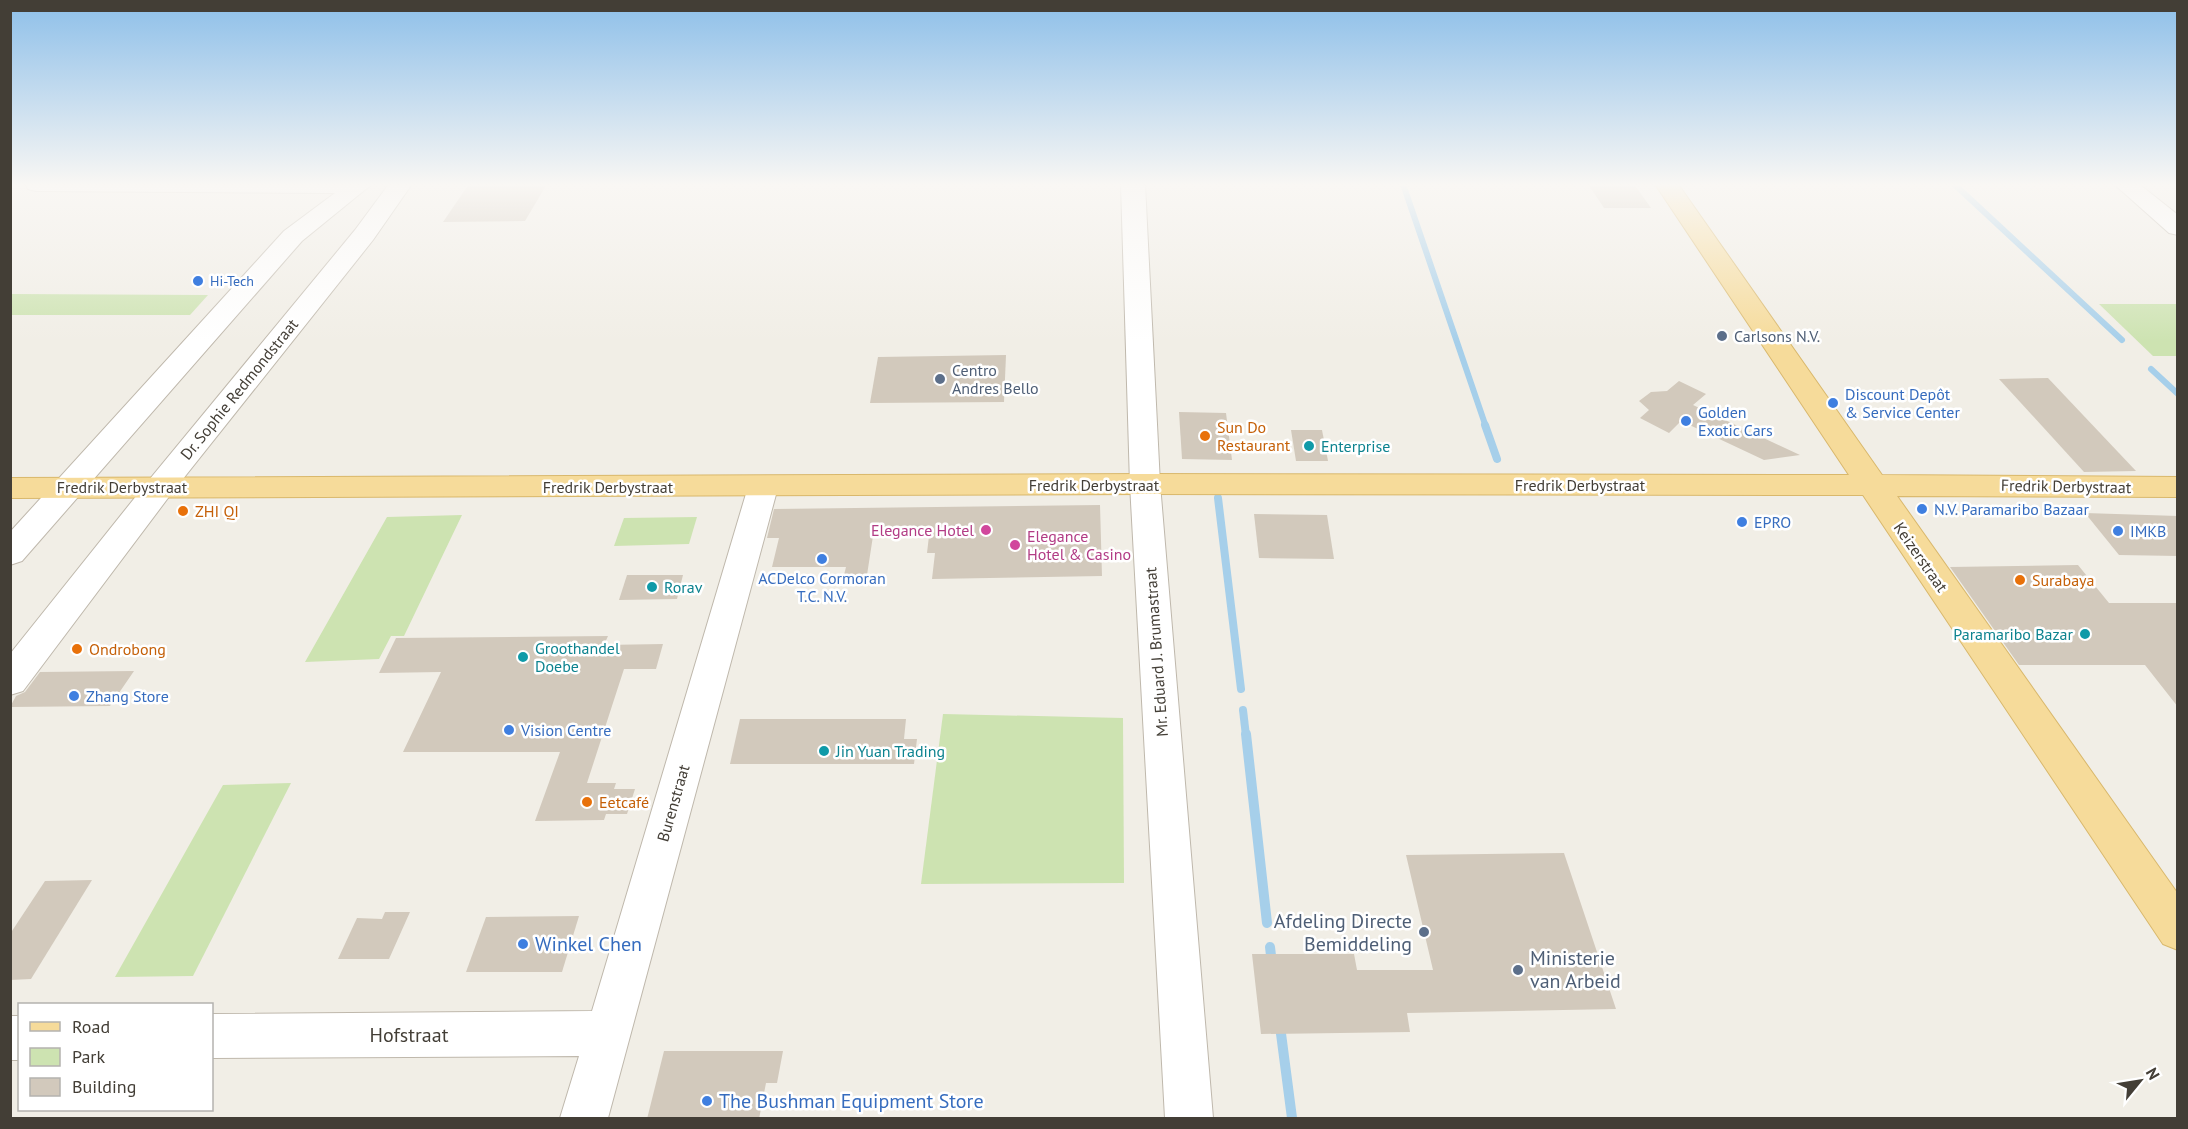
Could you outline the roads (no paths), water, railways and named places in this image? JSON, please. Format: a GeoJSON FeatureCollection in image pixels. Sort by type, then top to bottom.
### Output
{"type":"FeatureCollection","features":[{"type":"Feature","properties":{"kind":"main road","name":"Keizerstraat"},"geometry":{"type":"LineString","coordinates":[[1702,237],[1870,485],[2178,930]]}},
{"type":"Feature","properties":{"kind":"main road","name":"Fredrik Derbystraat"},"geometry":{"type":"LineString","coordinates":[[10,488],[1145,484],[2178,487]]}},
{"type":"Feature","properties":{"kind":"street"},"geometry":{"type":"LineString","coordinates":[[10,553],[292,237]]}},
{"type":"Feature","properties":{"kind":"street","name":"Dr. Sophie Redmondstraat"},"geometry":{"type":"LineString","coordinates":[[10,681],[160,487],[343,237]]}},
{"type":"Feature","properties":{"kind":"street","name":"Mr. Eduard J. Brumastraat"},"geometry":{"type":"LineString","coordinates":[[1135,237],[1145,484],[1189,1119]]}},
{"type":"Feature","properties":{"kind":"street","name":"Burenstraat"},"geometry":{"type":"LineString","coordinates":[[584,1119],[763,487]]}},
{"type":"Feature","properties":{"kind":"street","name":"Hofstraat"},"geometry":{"type":"LineString","coordinates":[[213,1036],[608,1033]]}},
{"type":"Feature","properties":{"kind":"waterway"},"geometry":{"type":"LineString","coordinates":[[1421,237],[1486,427]]}},
{"type":"Feature","properties":{"kind":"waterway"},"geometry":{"type":"LineString","coordinates":[[2011,237],[2122,340]]}},
{"type":"Feature","properties":{"kind":"waterway"},"geometry":{"type":"LineString","coordinates":[[2151,369],[2178,394]]}},
{"type":"Feature","properties":{"kind":"waterway"},"geometry":{"type":"LineString","coordinates":[[1485,425],[1497,459]]}},
{"type":"Feature","properties":{"kind":"waterway"},"geometry":{"type":"LineString","coordinates":[[1218,498],[1241,689]]}},
{"type":"Feature","properties":{"kind":"waterway"},"geometry":{"type":"LineString","coordinates":[[1243,710],[1246,736]]}},
{"type":"Feature","properties":{"kind":"waterway"},"geometry":{"type":"LineString","coordinates":[[1246,734],[1267,923]]}},
{"type":"Feature","properties":{"kind":"waterway"},"geometry":{"type":"LineString","coordinates":[[1270,947],[1272,964]]}},
{"type":"Feature","properties":{"kind":"waterway"},"geometry":{"type":"LineString","coordinates":[[1280,1026],[1292,1118]]}},
{"type":"Feature","properties":{"kind":"place","name":"Hi-Tech"},"geometry":{"type":"Point","coordinates":[198,281]}},
{"type":"Feature","properties":{"kind":"place","name":"Carlsons N.V."},"geometry":{"type":"Point","coordinates":[1722,336]}},
{"type":"Feature","properties":{"kind":"place","name":"Centro Andres Bello"},"geometry":{"type":"Point","coordinates":[940,379]}},
{"type":"Feature","properties":{"kind":"place","name":"Discount Depôt & Service Center"},"geometry":{"type":"Point","coordinates":[1833,403]}},
{"type":"Feature","properties":{"kind":"place","name":"Golden Exotic Cars"},"geometry":{"type":"Point","coordinates":[1686,421]}},
{"type":"Feature","properties":{"kind":"place","name":"Sun Do Restaurant"},"geometry":{"type":"Point","coordinates":[1205,436]}},
{"type":"Feature","properties":{"kind":"place","name":"Enterprise"},"geometry":{"type":"Point","coordinates":[1309,446]}},
{"type":"Feature","properties":{"kind":"place","name":"N.V. Paramaribo Bazaar"},"geometry":{"type":"Point","coordinates":[1922,509]}},
{"type":"Feature","properties":{"kind":"place","name":"ZHI QI"},"geometry":{"type":"Point","coordinates":[183,511]}},
{"type":"Feature","properties":{"kind":"place","name":"EPRO"},"geometry":{"type":"Point","coordinates":[1742,522]}},
{"type":"Feature","properties":{"kind":"place","name":"Elegance Hotel"},"geometry":{"type":"Point","coordinates":[986,530]}},
{"type":"Feature","properties":{"kind":"place","name":"IMKB"},"geometry":{"type":"Point","coordinates":[2118,531]}},
{"type":"Feature","properties":{"kind":"place","name":"Elegance Hotel & Casino"},"geometry":{"type":"Point","coordinates":[1015,545]}},
{"type":"Feature","properties":{"kind":"place","name":"ACDelco Cormoran T.C. N.V."},"geometry":{"type":"Point","coordinates":[822,559]}},
{"type":"Feature","properties":{"kind":"place","name":"Surabaya"},"geometry":{"type":"Point","coordinates":[2020,580]}},
{"type":"Feature","properties":{"kind":"place","name":"Rorav"},"geometry":{"type":"Point","coordinates":[652,587]}},
{"type":"Feature","properties":{"kind":"place","name":"Paramaribo Bazar"},"geometry":{"type":"Point","coordinates":[2085,634]}},
{"type":"Feature","properties":{"kind":"place","name":"Ondrobong"},"geometry":{"type":"Point","coordinates":[77,649]}},
{"type":"Feature","properties":{"kind":"place","name":"Groothandel Doebe"},"geometry":{"type":"Point","coordinates":[523,657]}},
{"type":"Feature","properties":{"kind":"place","name":"Zhang Store"},"geometry":{"type":"Point","coordinates":[74,696]}},
{"type":"Feature","properties":{"kind":"place","name":"Vision Centre"},"geometry":{"type":"Point","coordinates":[509,730]}},
{"type":"Feature","properties":{"kind":"place","name":"Jin Yuan Trading"},"geometry":{"type":"Point","coordinates":[824,751]}},
{"type":"Feature","properties":{"kind":"place","name":"Eetcafé"},"geometry":{"type":"Point","coordinates":[587,802]}},
{"type":"Feature","properties":{"kind":"place","name":"Afdeling Directe Bemiddeling"},"geometry":{"type":"Point","coordinates":[1424,932]}},
{"type":"Feature","properties":{"kind":"place","name":"Winkel Chen"},"geometry":{"type":"Point","coordinates":[523,944]}},
{"type":"Feature","properties":{"kind":"place","name":"Ministerie van Arbeid"},"geometry":{"type":"Point","coordinates":[1518,970]}},
{"type":"Feature","properties":{"kind":"place","name":"The Bushman Equipment Store"},"geometry":{"type":"Point","coordinates":[707,1101]}}]}
